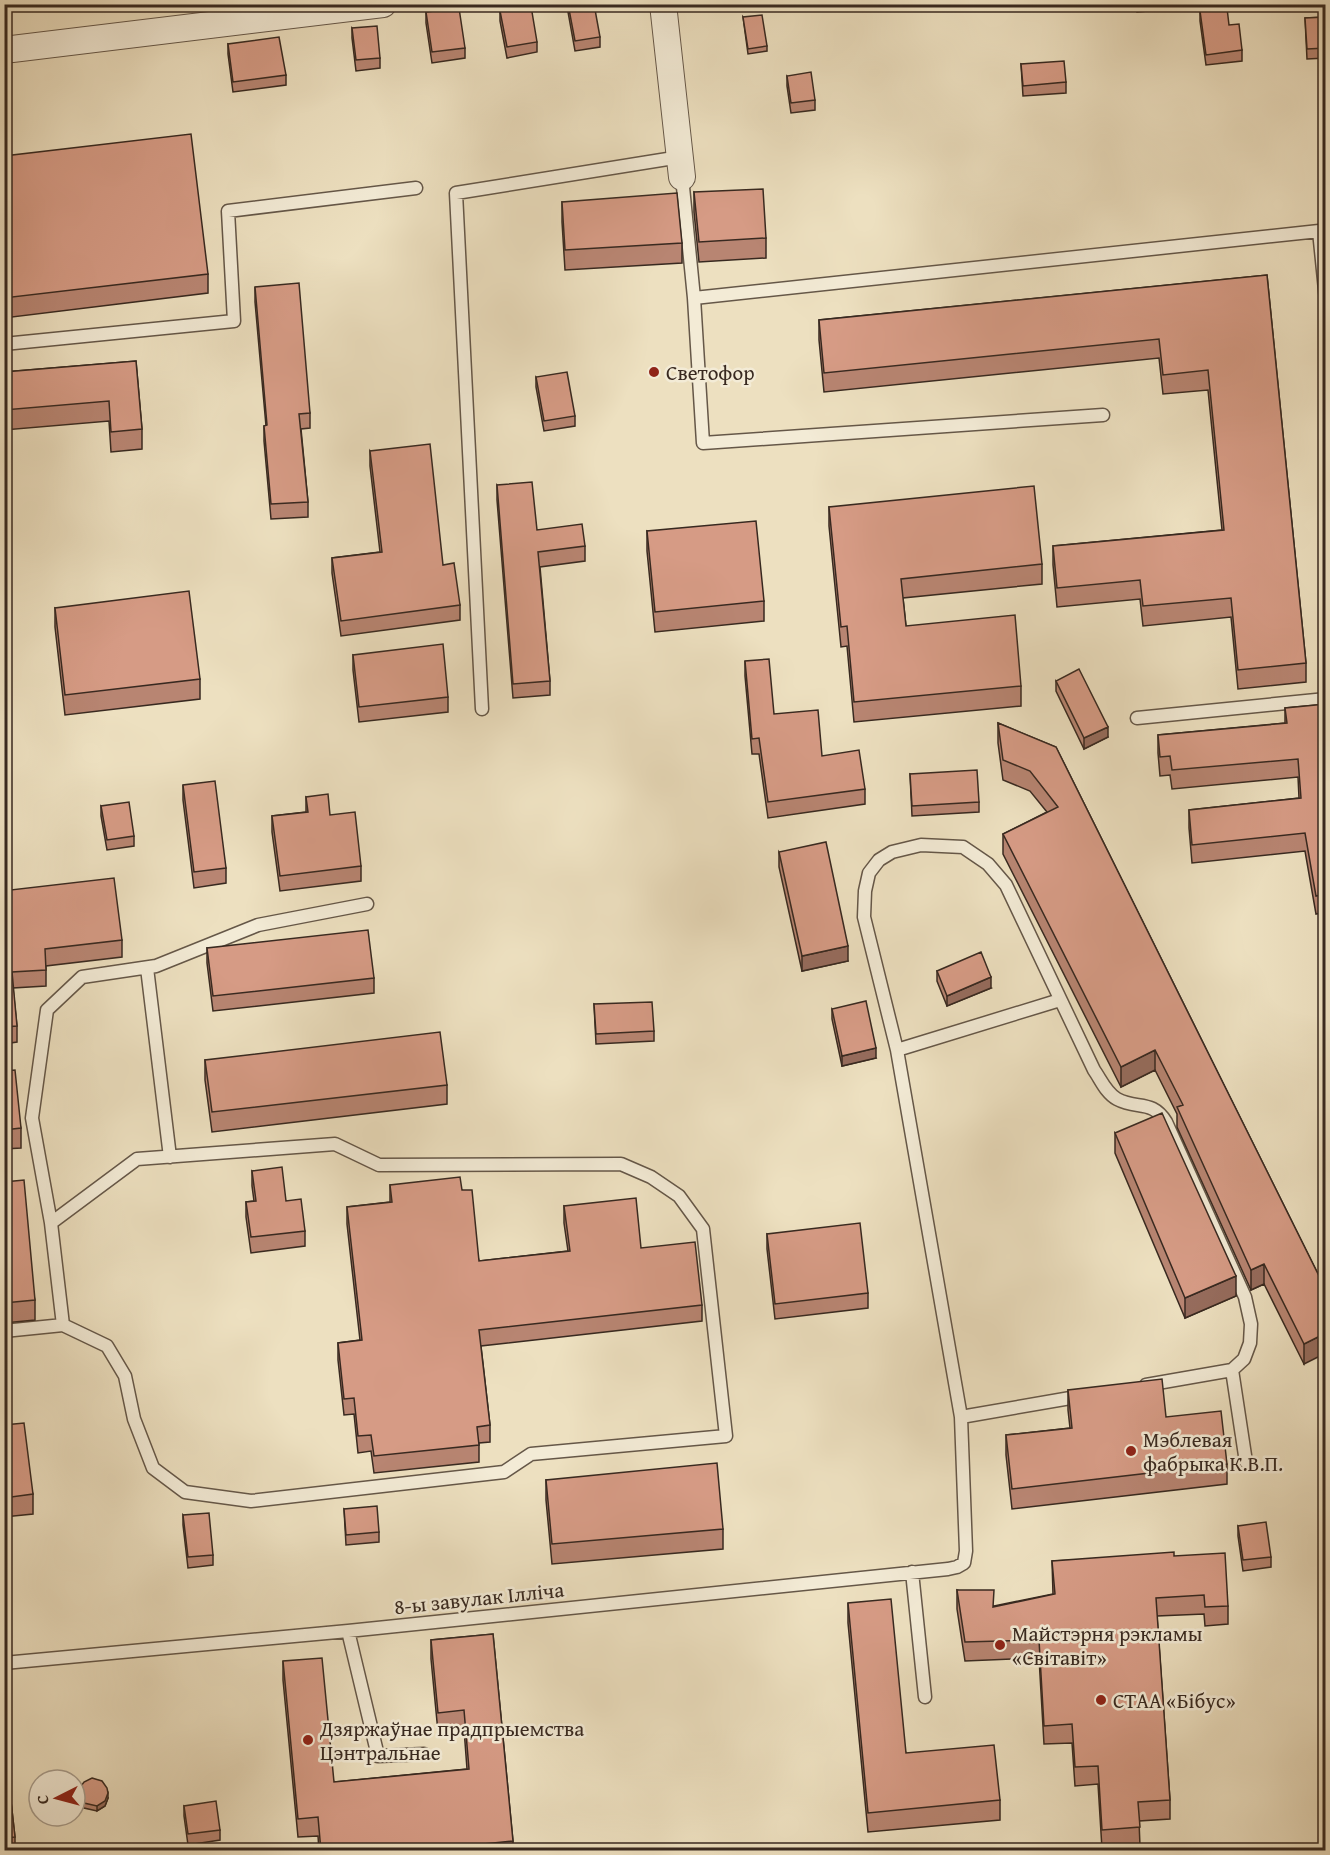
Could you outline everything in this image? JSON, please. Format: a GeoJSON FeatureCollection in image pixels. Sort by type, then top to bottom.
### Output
{"type":"FeatureCollection","features":[{"type":"Feature","properties":{"kind":"street"},"geometry":{"type":"LineString","coordinates":[[4,50],[383,4]]}},
{"type":"Feature","properties":{"kind":"street"},"geometry":{"type":"LineString","coordinates":[[663,4],[681,167]]}},
{"type":"Feature","properties":{"kind":"lane"},"geometry":{"type":"LineString","coordinates":[[482,709],[456,193],[681,167],[694,298],[703,443],[1103,415]]}},
{"type":"Feature","properties":{"kind":"lane"},"geometry":{"type":"LineString","coordinates":[[4,344],[234,321],[228,211],[416,188]]}},
{"type":"Feature","properties":{"kind":"lane"},"geometry":{"type":"LineString","coordinates":[[694,298],[1319,231],[1326,300]]}},
{"type":"Feature","properties":{"kind":"lane"},"geometry":{"type":"LineString","coordinates":[[1137,718],[1326,699]]}},
{"type":"Feature","properties":{"kind":"lane"},"geometry":{"type":"LineString","coordinates":[[1091,1394],[961,1417],[897,1050],[864,917],[865,891],[869,873],[879,860],[892,852],[921,845],[963,847],[988,864],[1006,885],[1094,1070],[1108,1092],[1119,1100],[1160,1112],[1166,1122],[1245,1297],[1251,1324],[1250,1343],[1245,1359],[1232,1370],[1138,1386]]}},
{"type":"Feature","properties":{"kind":"lane"},"geometry":{"type":"LineString","coordinates":[[63,1324],[51,1223],[32,1118],[47,1010],[82,977],[156,966],[258,925],[367,904]]}},
{"type":"Feature","properties":{"kind":"lane"},"geometry":{"type":"LineString","coordinates":[[147,968],[170,1157]]}},
{"type":"Feature","properties":{"kind":"lane"},"geometry":{"type":"LineString","coordinates":[[897,1050],[1060,1000]]}},
{"type":"Feature","properties":{"kind":"lane"},"geometry":{"type":"LineString","coordinates":[[4,1331],[63,1324],[107,1346],[125,1376],[134,1419],[153,1468],[185,1492],[251,1501],[504,1472],[531,1454],[726,1437],[703,1229],[679,1196],[651,1177],[621,1164],[379,1165],[335,1144],[137,1159],[51,1223]]}},
{"type":"Feature","properties":{"kind":"lane"},"geometry":{"type":"LineString","coordinates":[[1232,1370],[1246,1462]]}},
{"type":"Feature","properties":{"kind":"lane","name":"8-ы завулак Ілліча"},"geometry":{"type":"LineString","coordinates":[[4,1663],[348,1631],[957,1567],[964,1563],[966,1551],[961,1417]]}},
{"type":"Feature","properties":{"kind":"lane"},"geometry":{"type":"LineString","coordinates":[[912,1572],[925,1697]]}},
{"type":"Feature","properties":{"kind":"lane"},"geometry":{"type":"LineString","coordinates":[[348,1631],[378,1756],[424,1754]]}},
{"type":"Feature","properties":{"kind":"building"},"geometry":{"type":"Polygon","coordinates":[[[568,4],[594,4],[600,37],[575,41],[568,4]]]}},
{"type":"Feature","properties":{"kind":"building"},"geometry":{"type":"Polygon","coordinates":[[[531,6],[537,42],[507,47],[500,11],[531,6]]]}},
{"type":"Feature","properties":{"kind":"building"},"geometry":{"type":"Polygon","coordinates":[[[459,8],[465,48],[432,52],[426,12],[459,8]]]}},
{"type":"Feature","properties":{"kind":"building"},"geometry":{"type":"Polygon","coordinates":[[[1227,8],[1229,25],[1239,24],[1242,50],[1206,55],[1200,11],[1227,8]]]}},
{"type":"Feature","properties":{"kind":"building"},"geometry":{"type":"Polygon","coordinates":[[[762,15],[767,46],[748,49],[743,17],[762,15]]]}},
{"type":"Feature","properties":{"kind":"building"},"geometry":{"type":"Polygon","coordinates":[[[1326,17],[1326,48],[1307,49],[1305,18],[1326,17]]]}},
{"type":"Feature","properties":{"kind":"building"},"geometry":{"type":"Polygon","coordinates":[[[377,26],[380,58],[356,60],[352,28],[377,26]]]}},
{"type":"Feature","properties":{"kind":"building"},"geometry":{"type":"Polygon","coordinates":[[[279,37],[286,75],[233,82],[228,44],[279,37]]]}},
{"type":"Feature","properties":{"kind":"building"},"geometry":{"type":"Polygon","coordinates":[[[1064,61],[1066,82],[1023,86],[1021,64],[1064,61]]]}},
{"type":"Feature","properties":{"kind":"building"},"geometry":{"type":"Polygon","coordinates":[[[811,72],[815,100],[791,103],[787,76],[811,72]]]}},
{"type":"Feature","properties":{"kind":"building"},"geometry":{"type":"Polygon","coordinates":[[[191,134],[208,274],[4,298],[4,156],[191,134]]]}},
{"type":"Feature","properties":{"kind":"building"},"geometry":{"type":"Polygon","coordinates":[[[763,189],[766,238],[699,242],[694,192],[763,189]]]}},
{"type":"Feature","properties":{"kind":"building"},"geometry":{"type":"Polygon","coordinates":[[[677,193],[682,243],[565,250],[562,202],[677,193]]]}},
{"type":"Feature","properties":{"kind":"building"},"geometry":{"type":"Polygon","coordinates":[[[1267,275],[1306,663],[1238,670],[1231,598],[1143,606],[1140,580],[1057,588],[1053,546],[1224,530],[1208,370],[1163,375],[1159,339],[824,373],[819,320],[1267,275]]]}},
{"type":"Feature","properties":{"kind":"building"},"geometry":{"type":"Polygon","coordinates":[[[299,283],[310,413],[299,414],[308,502],[271,504],[264,426],[267,425],[255,287],[299,283]]]}},
{"type":"Feature","properties":{"kind":"building"},"geometry":{"type":"Polygon","coordinates":[[[136,361],[142,429],[111,432],[109,401],[4,410],[4,372],[136,361]]]}},
{"type":"Feature","properties":{"kind":"building"},"geometry":{"type":"Polygon","coordinates":[[[567,372],[575,416],[544,421],[536,377],[567,372]]]}},
{"type":"Feature","properties":{"kind":"building"},"geometry":{"type":"Polygon","coordinates":[[[430,444],[443,565],[454,563],[460,605],[341,621],[332,558],[382,552],[370,451],[430,444]]]}},
{"type":"Feature","properties":{"kind":"building"},"geometry":{"type":"Polygon","coordinates":[[[532,482],[537,530],[582,524],[585,546],[538,552],[550,681],[513,684],[497,485],[532,482]]]}},
{"type":"Feature","properties":{"kind":"building"},"geometry":{"type":"Polygon","coordinates":[[[1034,486],[1042,564],[901,579],[906,626],[1015,615],[1021,686],[854,702],[847,626],[841,627],[829,507],[1034,486]]]}},
{"type":"Feature","properties":{"kind":"building"},"geometry":{"type":"Polygon","coordinates":[[[756,521],[764,601],[655,612],[647,531],[756,521]]]}},
{"type":"Feature","properties":{"kind":"building"},"geometry":{"type":"Polygon","coordinates":[[[189,591],[200,679],[65,695],[55,608],[189,591]]]}},
{"type":"Feature","properties":{"kind":"building"},"geometry":{"type":"Polygon","coordinates":[[[443,644],[448,697],[359,707],[353,655],[443,644]]]}},
{"type":"Feature","properties":{"kind":"building"},"geometry":{"type":"Polygon","coordinates":[[[769,659],[774,714],[818,710],[822,756],[859,750],[865,789],[768,802],[759,738],[752,739],[745,661],[769,659]]]}},
{"type":"Feature","properties":{"kind":"building"},"geometry":{"type":"Polygon","coordinates":[[[1079,669],[1108,727],[1084,738],[1056,681],[1079,669]]]}},
{"type":"Feature","properties":{"kind":"building"},"geometry":{"type":"Polygon","coordinates":[[[1326,704],[1326,894],[1316,896],[1305,833],[1192,845],[1189,810],[1301,798],[1298,759],[1172,770],[1170,756],[1160,757],[1158,735],[1287,723],[1285,708],[1326,704]]]}},
{"type":"Feature","properties":{"kind":"building"},"geometry":{"type":"Polygon","coordinates":[[[998,723],[1056,747],[1326,1290],[1326,1333],[1304,1344],[1264,1264],[1251,1270],[1177,1107],[1183,1105],[1155,1050],[1121,1067],[1003,834],[1058,807],[1030,771],[1003,760],[998,723]]]}},
{"type":"Feature","properties":{"kind":"building"},"geometry":{"type":"Polygon","coordinates":[[[977,770],[979,802],[912,806],[910,774],[977,770]]]}},
{"type":"Feature","properties":{"kind":"building"},"geometry":{"type":"Polygon","coordinates":[[[215,781],[226,868],[194,872],[183,785],[215,781]]]}},
{"type":"Feature","properties":{"kind":"building"},"geometry":{"type":"Polygon","coordinates":[[[328,794],[330,815],[355,812],[361,866],[280,876],[272,816],[308,812],[306,797],[328,794]]]}},
{"type":"Feature","properties":{"kind":"building"},"geometry":{"type":"Polygon","coordinates":[[[129,802],[134,836],[107,840],[101,806],[129,802]]]}},
{"type":"Feature","properties":{"kind":"building"},"geometry":{"type":"Polygon","coordinates":[[[826,842],[848,946],[802,956],[779,852],[826,842]]]}},
{"type":"Feature","properties":{"kind":"building"},"geometry":{"type":"Polygon","coordinates":[[[4,847],[11,890],[114,878],[122,940],[45,949],[46,970],[12,972],[17,1026],[4,1027],[4,847]]]}},
{"type":"Feature","properties":{"kind":"building"},"geometry":{"type":"Polygon","coordinates":[[[368,930],[374,978],[213,996],[207,948],[368,930]]]}},
{"type":"Feature","properties":{"kind":"building"},"geometry":{"type":"Polygon","coordinates":[[[981,952],[991,977],[947,996],[937,971],[981,952]]]}},
{"type":"Feature","properties":{"kind":"building"},"geometry":{"type":"Polygon","coordinates":[[[866,1001],[876,1048],[842,1056],[832,1009],[866,1001]]]}},
{"type":"Feature","properties":{"kind":"building"},"geometry":{"type":"Polygon","coordinates":[[[652,1002],[654,1031],[596,1034],[594,1004],[652,1002]]]}},
{"type":"Feature","properties":{"kind":"building"},"geometry":{"type":"Polygon","coordinates":[[[440,1032],[447,1085],[212,1112],[205,1060],[440,1032]]]}},
{"type":"Feature","properties":{"kind":"building"},"geometry":{"type":"Polygon","coordinates":[[[15,1070],[21,1128],[4,1130],[4,1071],[15,1070]]]}},
{"type":"Feature","properties":{"kind":"building"},"geometry":{"type":"Polygon","coordinates":[[[1162,1113],[1236,1276],[1185,1298],[1115,1133],[1162,1113]]]}},
{"type":"Feature","properties":{"kind":"building"},"geometry":{"type":"Polygon","coordinates":[[[282,1167],[286,1201],[301,1199],[305,1231],[251,1237],[246,1202],[256,1201],[252,1171],[282,1167]]]}},
{"type":"Feature","properties":{"kind":"building"},"geometry":{"type":"Polygon","coordinates":[[[460,1177],[462,1190],[472,1190],[479,1261],[570,1251],[564,1206],[636,1198],[641,1248],[695,1242],[702,1305],[479,1330],[490,1425],[477,1427],[479,1445],[374,1456],[371,1435],[358,1436],[354,1398],[344,1399],[338,1343],[362,1340],[347,1207],[392,1202],[390,1185],[460,1177]]]}},
{"type":"Feature","properties":{"kind":"building"},"geometry":{"type":"Polygon","coordinates":[[[24,1180],[35,1300],[4,1303],[4,1182],[24,1180]]]}},
{"type":"Feature","properties":{"kind":"building"},"geometry":{"type":"Polygon","coordinates":[[[860,1223],[868,1293],[775,1304],[767,1234],[860,1223]]]}},
{"type":"Feature","properties":{"kind":"building","name":"Мэблевая фабрыка К.В.П."},"geometry":{"type":"Polygon","coordinates":[[[1162,1379],[1166,1417],[1221,1411],[1227,1464],[1012,1489],[1006,1435],[1072,1428],[1068,1390],[1162,1379]]]}},
{"type":"Feature","properties":{"kind":"building"},"geometry":{"type":"Polygon","coordinates":[[[24,1423],[33,1494],[4,1498],[4,1425],[24,1423]]]}},
{"type":"Feature","properties":{"kind":"building"},"geometry":{"type":"Polygon","coordinates":[[[717,1463],[723,1529],[552,1544],[546,1480],[717,1463]]]}},
{"type":"Feature","properties":{"kind":"building"},"geometry":{"type":"Polygon","coordinates":[[[377,1506],[379,1532],[346,1535],[344,1509],[377,1506]]]}},
{"type":"Feature","properties":{"kind":"building"},"geometry":{"type":"Polygon","coordinates":[[[209,1513],[213,1555],[188,1557],[183,1515],[209,1513]]]}},
{"type":"Feature","properties":{"kind":"building"},"geometry":{"type":"Polygon","coordinates":[[[1266,1522],[1271,1557],[1243,1560],[1238,1526],[1266,1522]]]}},
{"type":"Feature","properties":{"kind":"building","name":"СТАА «Бібус»"},"geometry":{"type":"Polygon","coordinates":[[[1174,1552],[1174,1556],[1225,1553],[1228,1606],[1205,1607],[1204,1595],[1156,1598],[1170,1800],[1138,1802],[1140,1827],[1102,1830],[1098,1766],[1075,1767],[1072,1724],[1044,1726],[1039,1640],[965,1642],[957,1590],[994,1590],[993,1607],[1055,1594],[1052,1561],[1174,1552]]]}},
{"type":"Feature","properties":{"kind":"building"},"geometry":{"type":"Polygon","coordinates":[[[891,1599],[906,1753],[994,1745],[1000,1800],[868,1813],[848,1603],[891,1599]]]}},
{"type":"Feature","properties":{"kind":"building"},"geometry":{"type":"Polygon","coordinates":[[[493,1634],[513,1841],[416,1851],[321,1851],[318,1817],[298,1819],[283,1661],[322,1658],[334,1782],[469,1769],[464,1710],[438,1713],[431,1640],[493,1634]]]}},
{"type":"Feature","properties":{"kind":"building"},"geometry":{"type":"Polygon","coordinates":[[[4,1739],[15,1837],[4,1838],[4,1739]]]}},
{"type":"Feature","properties":{"kind":"building"},"geometry":{"type":"Polygon","coordinates":[[[92,1778],[102,1781],[107,1788],[105,1801],[97,1806],[87,1804],[87,1780],[92,1778]]]}},
{"type":"Feature","properties":{"kind":"building"},"geometry":{"type":"Polygon","coordinates":[[[216,1801],[220,1830],[188,1834],[184,1806],[216,1801]]]}},
{"type":"Feature","properties":{"kind":"place","name":"Светофор"},"geometry":{"type":"Point","coordinates":[654,372]}},
{"type":"Feature","properties":{"kind":"place","name":"Мэблевая фабрыка К.В.П."},"geometry":{"type":"Point","coordinates":[1131,1451]}},
{"type":"Feature","properties":{"kind":"place","name":"Майстэрня рэкламы «Світавіт»"},"geometry":{"type":"Point","coordinates":[1000,1645]}},
{"type":"Feature","properties":{"kind":"place","name":"СТАА «Бібус»"},"geometry":{"type":"Point","coordinates":[1101,1700]}},
{"type":"Feature","properties":{"kind":"place","name":"Дзяржаўнае прадпрыемства Цэнтральнае"},"geometry":{"type":"Point","coordinates":[308,1740]}}]}
